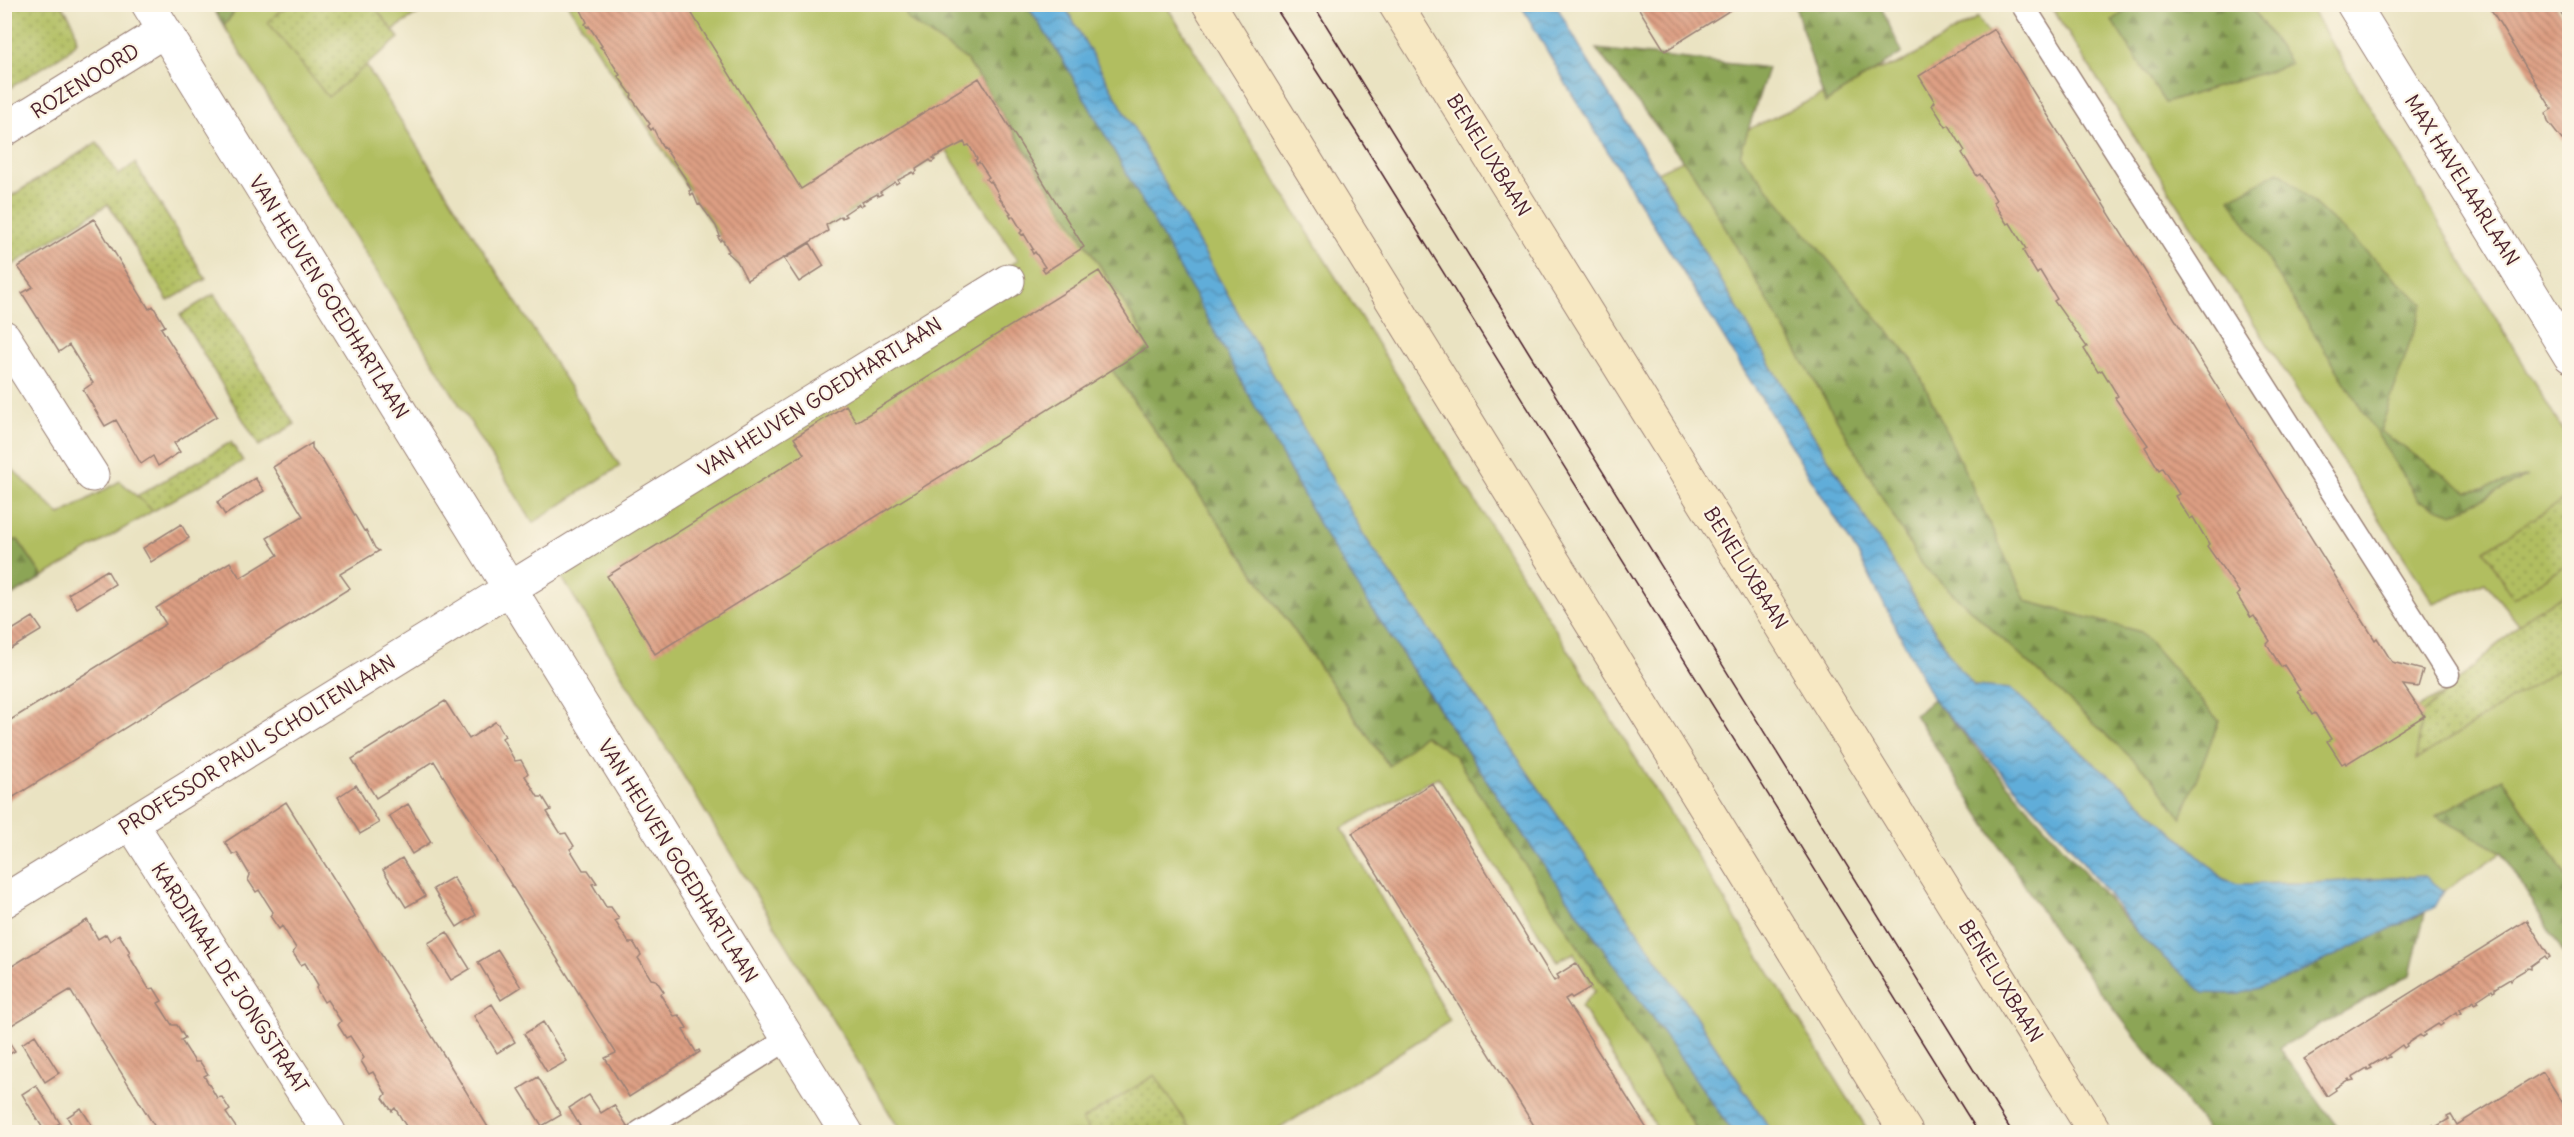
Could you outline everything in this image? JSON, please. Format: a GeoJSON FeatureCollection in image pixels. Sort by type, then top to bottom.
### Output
{"type":"FeatureCollection","features":[{"type":"Feature","properties":{"kind":"main road"},"geometry":{"type":"LineString","coordinates":[[1209,4],[1906,1132]]}},
{"type":"Feature","properties":{"kind":"main road","name":"BENELUXBAAN"},"geometry":{"type":"LineString","coordinates":[[1395,4],[2095,1132]]}},
{"type":"Feature","properties":{"kind":"street","name":"MAX HAVELAARLAAN"},"geometry":{"type":"LineString","coordinates":[[2353,4],[2570,356]]}},
{"type":"Feature","properties":{"kind":"street","name":"ROZENOORD"},"geometry":{"type":"LineString","coordinates":[[4,130],[156,18]]}},
{"type":"Feature","properties":{"kind":"street","name":"VAN HEUVEN GOEDHARTLAAN"},"geometry":{"type":"LineString","coordinates":[[156,18],[846,1132]]}},
{"type":"Feature","properties":{"kind":"street","name":"VAN HEUVEN GOEDHARTLAAN"},"geometry":{"type":"LineString","coordinates":[[509,589],[1008,281]]}},
{"type":"Feature","properties":{"kind":"street"},"geometry":{"type":"LineString","coordinates":[[4,337],[92,474]]}},
{"type":"Feature","properties":{"kind":"street","name":"PROFESSOR PAUL SCHOLTENLAAN"},"geometry":{"type":"LineString","coordinates":[[4,901],[509,589]]}},
{"type":"Feature","properties":{"kind":"street","name":"KARDINAAL DE JONGSTRAAT"},"geometry":{"type":"LineString","coordinates":[[131,823],[329,1132]]}},
{"type":"Feature","properties":{"kind":"lane"},"geometry":{"type":"LineString","coordinates":[[2022,4],[2448,674]]}},
{"type":"Feature","properties":{"kind":"lane"},"geometry":{"type":"LineString","coordinates":[[640,1132],[788,1039]]}},
{"type":"Feature","properties":{"kind":"green space"},"geometry":{"type":"Polygon","coordinates":[[[289,4],[373,5],[399,38],[328,97],[268,22],[289,4]]]}},
{"type":"Feature","properties":{"kind":"green space"},"geometry":{"type":"Polygon","coordinates":[[[13,5],[62,5],[73,22],[77,41],[66,53],[5,91],[5,13],[14,7],[13,5]]]}},
{"type":"Feature","properties":{"kind":"green space"},"geometry":{"type":"Polygon","coordinates":[[[211,5],[239,5],[224,26],[211,5]]]}},
{"type":"Feature","properties":{"kind":"green space"},"geometry":{"type":"Polygon","coordinates":[[[239,5],[431,5],[358,53],[620,466],[533,523],[224,26],[239,5]]]}},
{"type":"Feature","properties":{"kind":"green space"},"geometry":{"type":"Polygon","coordinates":[[[568,5],[904,5],[907,19],[967,60],[1144,334],[1105,360],[1388,765],[1424,735],[1455,756],[1698,1132],[1659,1132],[1581,1006],[1595,991],[1574,953],[1557,961],[1438,777],[1342,828],[1450,1021],[1274,1132],[901,1132],[555,566],[778,423],[1018,260],[946,150],[747,279],[568,5]]]}},
{"type":"Feature","properties":{"kind":"green space"},"geometry":{"type":"Polygon","coordinates":[[[904,5],[1027,5],[1063,60],[1197,299],[1324,533],[1526,839],[1733,1132],[1698,1132],[1455,756],[1424,735],[1389,766],[1105,360],[1144,334],[967,60],[907,19],[904,5]]]}},
{"type":"Feature","properties":{"kind":"green space"},"geometry":{"type":"Polygon","coordinates":[[[1064,5],[1166,5],[1869,1132],[1772,1132],[1685,1000],[1365,537],[1064,5]]]}},
{"type":"Feature","properties":{"kind":"green space"},"geometry":{"type":"Polygon","coordinates":[[[1795,5],[1880,5],[1902,53],[1825,103],[1795,5]]]}},
{"type":"Feature","properties":{"kind":"green space"},"geometry":{"type":"Polygon","coordinates":[[[2050,5],[2309,5],[2569,441],[2569,880],[2503,778],[2437,816],[2502,852],[2444,891],[2424,876],[2312,883],[2237,884],[2224,879],[2011,689],[1974,686],[1955,663],[1791,399],[1657,172],[1873,71],[1901,63],[1978,17],[2408,714],[2531,640],[2485,582],[2434,604],[2050,5]]]}},
{"type":"Feature","properties":{"kind":"green space"},"geometry":{"type":"Polygon","coordinates":[[[2133,5],[2250,5],[2291,64],[2165,103],[2112,21],[2133,5]]]}},
{"type":"Feature","properties":{"kind":"green space"},"geometry":{"type":"Polygon","coordinates":[[[1596,49],[1768,68],[1740,155],[1913,361],[2026,601],[2141,632],[2219,721],[2181,818],[2152,777],[1921,564],[1695,176],[1596,49]]]}},
{"type":"Feature","properties":{"kind":"green space"},"geometry":{"type":"Polygon","coordinates":[[[97,142],[119,175],[135,163],[206,279],[168,301],[108,204],[5,270],[5,200],[97,142]]]}},
{"type":"Feature","properties":{"kind":"green space"},"geometry":{"type":"Polygon","coordinates":[[[2279,171],[2423,304],[2380,431],[2468,492],[2528,476],[2453,514],[2419,501],[2230,199],[2279,171]]]}},
{"type":"Feature","properties":{"kind":"green space"},"geometry":{"type":"Polygon","coordinates":[[[214,294],[295,424],[259,446],[180,315],[214,294]]]}},
{"type":"Feature","properties":{"kind":"green space"},"geometry":{"type":"Polygon","coordinates":[[[231,442],[243,461],[153,511],[137,496],[231,442]]]}},
{"type":"Feature","properties":{"kind":"green space"},"geometry":{"type":"Polygon","coordinates":[[[4,461],[60,515],[120,481],[153,511],[43,577],[18,540],[5,542],[4,461]]]}},
{"type":"Feature","properties":{"kind":"green space"},"geometry":{"type":"Polygon","coordinates":[[[2569,496],[2569,563],[2513,599],[2485,550],[2569,496]]]}},
{"type":"Feature","properties":{"kind":"green space"},"geometry":{"type":"Polygon","coordinates":[[[18,540],[43,577],[5,600],[5,542],[18,540]]]}},
{"type":"Feature","properties":{"kind":"green space"},"geometry":{"type":"Polygon","coordinates":[[[2569,592],[2569,663],[2416,760],[2422,714],[2533,612],[2569,592]]]}},
{"type":"Feature","properties":{"kind":"green space"},"geometry":{"type":"Polygon","coordinates":[[[1933,699],[2144,940],[2204,993],[2239,994],[2425,913],[2410,975],[2279,1048],[2341,1132],[2209,1132],[2056,934],[1915,715],[1933,699]]]}},
{"type":"Feature","properties":{"kind":"green space"},"geometry":{"type":"Polygon","coordinates":[[[2503,778],[2569,880],[2569,963],[2502,852],[2436,816],[2503,778]]]}},
{"type":"Feature","properties":{"kind":"green space"},"geometry":{"type":"Polygon","coordinates":[[[1155,1075],[1192,1132],[1090,1132],[1082,1120],[1155,1075]]]}},
{"type":"Feature","properties":{"kind":"water"},"geometry":{"type":"Polygon","coordinates":[[[1027,5],[1064,5],[1365,537],[1685,1000],[1772,1132],[1733,1132],[1526,839],[1369,604],[1324,533],[1197,299],[1063,60],[1027,5]]]}},
{"type":"Feature","properties":{"kind":"water"},"geometry":{"type":"Polygon","coordinates":[[[1521,5],[1556,5],[1791,399],[1955,663],[1974,686],[2011,689],[2224,879],[2238,884],[2312,883],[2425,876],[2444,891],[2435,907],[2282,981],[2239,994],[2204,993],[2144,940],[2071,847],[1933,699],[1858,554],[1569,89],[1521,5]]]}},
{"type":"Feature","properties":{"kind":"building"},"geometry":{"type":"Polygon","coordinates":[[[578,4],[686,4],[801,189],[979,78],[1084,247],[1045,272],[1042,268],[1045,267],[1035,252],[1033,254],[1031,250],[1033,249],[1024,234],[1020,233],[1022,231],[1013,216],[1011,218],[1009,214],[1011,213],[998,196],[991,181],[986,179],[989,177],[979,162],[977,164],[975,160],[977,159],[969,145],[966,146],[964,142],[933,158],[935,160],[932,162],[930,160],[916,169],[914,174],[913,172],[898,180],[896,184],[895,182],[880,192],[882,194],[878,196],[877,194],[862,202],[864,204],[860,206],[859,204],[844,214],[846,216],[842,218],[841,216],[826,225],[828,231],[747,280],[737,261],[727,252],[729,251],[722,239],[720,241],[716,226],[700,204],[698,205],[693,193],[691,195],[685,178],[663,148],[653,128],[651,130],[648,126],[650,124],[618,76],[620,75],[600,47],[602,46],[589,26],[585,24],[587,22],[578,4]]]}},
{"type":"Feature","properties":{"kind":"building"},"geometry":{"type":"Polygon","coordinates":[[[1636,4],[1740,4],[1665,51],[1636,4]]]}},
{"type":"Feature","properties":{"kind":"building"},"geometry":{"type":"Polygon","coordinates":[[[2487,4],[2561,4],[2557,7],[2570,26],[2570,135],[2562,140],[2548,122],[2546,113],[2552,109],[2487,4]]]}},
{"type":"Feature","properties":{"kind":"building"},"geometry":{"type":"Polygon","coordinates":[[[1994,29],[2375,640],[2377,638],[2392,662],[2423,670],[2418,687],[2403,685],[2424,716],[2346,764],[2345,762],[2342,764],[2327,741],[2331,739],[2315,713],[2312,715],[2284,665],[2281,667],[2267,644],[2270,641],[2254,616],[2251,618],[2237,595],[2240,593],[2207,546],[2209,544],[2193,517],[2190,519],[2175,496],[2179,494],[2162,468],[2159,470],[2145,447],[2148,445],[2115,398],[2118,396],[2102,370],[2098,372],[2084,349],[2087,347],[2054,301],[2057,299],[2040,271],[2037,274],[2023,251],[2026,249],[2010,223],[2007,224],[1993,202],[1996,200],[1980,174],[1977,176],[1962,153],[1965,151],[1949,125],[1946,127],[1932,105],[1935,102],[1919,76],[1994,29]]]}},
{"type":"Feature","properties":{"kind":"building"},"geometry":{"type":"Polygon","coordinates":[[[94,219],[149,309],[153,306],[165,326],[161,328],[217,416],[174,443],[180,452],[158,466],[153,456],[141,464],[116,420],[105,426],[83,390],[93,383],[69,345],[59,352],[22,293],[33,287],[18,267],[94,219]]]}},
{"type":"Feature","properties":{"kind":"building"},"geometry":{"type":"Polygon","coordinates":[[[810,243],[824,266],[799,282],[784,259],[810,243]]]}},
{"type":"Feature","properties":{"kind":"building"},"geometry":{"type":"Polygon","coordinates":[[[1099,271],[1147,348],[655,654],[607,576],[804,454],[794,438],[846,405],[856,422],[1099,271]]]}},
{"type":"Feature","properties":{"kind":"building"},"geometry":{"type":"Polygon","coordinates":[[[312,443],[312,448],[324,463],[364,531],[366,530],[375,548],[379,551],[340,574],[350,588],[4,803],[4,724],[166,624],[156,608],[230,562],[240,578],[278,555],[267,538],[303,516],[273,467],[312,443]]]}},
{"type":"Feature","properties":{"kind":"building"},"geometry":{"type":"Polygon","coordinates":[[[255,478],[264,491],[225,515],[217,502],[255,478]]]}},
{"type":"Feature","properties":{"kind":"building"},"geometry":{"type":"Polygon","coordinates":[[[181,524],[189,538],[151,562],[143,548],[181,524]]]}},
{"type":"Feature","properties":{"kind":"building"},"geometry":{"type":"Polygon","coordinates":[[[107,570],[115,584],[77,608],[68,594],[107,570]]]}},
{"type":"Feature","properties":{"kind":"building"},"geometry":{"type":"Polygon","coordinates":[[[33,617],[42,630],[4,653],[4,635],[33,617]]]}},
{"type":"Feature","properties":{"kind":"building"},"geometry":{"type":"Polygon","coordinates":[[[445,701],[469,739],[495,722],[498,724],[505,736],[502,738],[515,761],[521,760],[528,773],[525,776],[538,797],[543,797],[551,810],[547,812],[561,834],[566,833],[574,846],[570,849],[583,870],[588,870],[597,883],[592,884],[606,907],[611,907],[619,919],[615,921],[629,943],[634,943],[641,955],[638,958],[651,979],[656,980],[664,992],[660,994],[674,1016],[679,1015],[687,1028],[683,1030],[696,1052],[699,1050],[700,1052],[629,1097],[605,1058],[616,1053],[434,761],[376,798],[352,759],[445,701]]]}},
{"type":"Feature","properties":{"kind":"building"},"geometry":{"type":"Polygon","coordinates":[[[1432,783],[1554,981],[1559,978],[1557,975],[1576,963],[1591,987],[1572,998],[1570,996],[1565,999],[1649,1132],[1538,1132],[1352,833],[1432,783]]]}},
{"type":"Feature","properties":{"kind":"building"},"geometry":{"type":"Polygon","coordinates":[[[356,785],[379,823],[360,834],[338,797],[356,785]]]}},
{"type":"Feature","properties":{"kind":"building"},"geometry":{"type":"Polygon","coordinates":[[[286,802],[491,1132],[405,1132],[409,1131],[395,1108],[392,1111],[383,1098],[386,1094],[373,1072],[369,1074],[361,1061],[364,1058],[350,1036],[346,1038],[338,1025],[341,1021],[327,1000],[324,1002],[316,988],[318,985],[305,963],[301,965],[293,953],[296,948],[282,926],[279,929],[270,916],[273,912],[259,890],[256,892],[248,880],[250,875],[237,853],[233,855],[225,842],[286,802]]]}},
{"type":"Feature","properties":{"kind":"building"},"geometry":{"type":"Polygon","coordinates":[[[408,804],[431,842],[412,854],[389,816],[408,804]]]}},
{"type":"Feature","properties":{"kind":"building"},"geometry":{"type":"Polygon","coordinates":[[[402,858],[425,896],[406,907],[383,870],[402,858]]]}},
{"type":"Feature","properties":{"kind":"building"},"geometry":{"type":"Polygon","coordinates":[[[453,877],[476,915],[457,927],[433,889],[453,877]]]}},
{"type":"Feature","properties":{"kind":"building"},"geometry":{"type":"Polygon","coordinates":[[[87,920],[98,939],[106,934],[110,941],[119,934],[149,989],[154,988],[162,1001],[158,1003],[172,1025],[177,1025],[185,1038],[181,1040],[195,1062],[200,1062],[208,1074],[204,1076],[217,1098],[222,1097],[230,1110],[226,1113],[239,1132],[158,1132],[70,990],[10,1026],[4,1017],[4,971],[87,920]]]}},
{"type":"Feature","properties":{"kind":"building"},"geometry":{"type":"Polygon","coordinates":[[[2527,920],[2550,957],[2547,959],[2545,956],[2531,966],[2531,969],[2528,968],[2513,977],[2511,981],[2510,979],[2495,988],[2495,991],[2492,990],[2477,1000],[2479,1002],[2475,1004],[2474,1001],[2459,1010],[2461,1013],[2457,1015],[2456,1012],[2442,1022],[2443,1024],[2440,1026],[2438,1024],[2424,1033],[2422,1037],[2420,1035],[2406,1044],[2404,1048],[2402,1045],[2388,1055],[2390,1057],[2386,1059],[2385,1057],[2370,1066],[2372,1068],[2368,1070],[2367,1068],[2352,1077],[2354,1080],[2349,1079],[2327,1096],[2304,1059],[2527,920]]]}},
{"type":"Feature","properties":{"kind":"building"},"geometry":{"type":"Polygon","coordinates":[[[447,932],[470,969],[451,980],[428,943],[447,932]]]}},
{"type":"Feature","properties":{"kind":"building"},"geometry":{"type":"Polygon","coordinates":[[[498,950],[521,987],[501,1000],[478,962],[498,950]]]}},
{"type":"Feature","properties":{"kind":"building"},"geometry":{"type":"Polygon","coordinates":[[[492,1004],[515,1042],[497,1053],[474,1016],[492,1004]]]}},
{"type":"Feature","properties":{"kind":"building"},"geometry":{"type":"Polygon","coordinates":[[[543,1022],[567,1061],[547,1072],[524,1034],[543,1022]]]}},
{"type":"Feature","properties":{"kind":"building"},"geometry":{"type":"Polygon","coordinates":[[[4,1035],[15,1051],[4,1057],[4,1035]]]}},
{"type":"Feature","properties":{"kind":"building"},"geometry":{"type":"Polygon","coordinates":[[[35,1035],[59,1073],[45,1082],[22,1044],[35,1035]]]}},
{"type":"Feature","properties":{"kind":"building"},"geometry":{"type":"Polygon","coordinates":[[[2543,1072],[2570,1114],[2570,1132],[2426,1132],[2433,1125],[2434,1128],[2449,1119],[2447,1117],[2451,1115],[2457,1125],[2543,1072]]]}},
{"type":"Feature","properties":{"kind":"building"},"geometry":{"type":"Polygon","coordinates":[[[538,1077],[561,1115],[542,1126],[519,1089],[538,1077]]]}},
{"type":"Feature","properties":{"kind":"building"},"geometry":{"type":"Polygon","coordinates":[[[36,1085],[60,1123],[45,1132],[22,1094],[36,1085]]]}},
{"type":"Feature","properties":{"kind":"building"},"geometry":{"type":"Polygon","coordinates":[[[589,1095],[601,1113],[614,1105],[631,1132],[570,1132],[580,1126],[569,1108],[589,1095]]]}},
{"type":"Feature","properties":{"kind":"building"},"geometry":{"type":"Polygon","coordinates":[[[81,1108],[97,1132],[76,1132],[67,1117],[81,1108]]]}},
{"type":"Feature","properties":{"kind":"building"},"geometry":{"type":"Polygon","coordinates":[[[746,1126],[752,1132],[735,1132],[746,1126]]]}},
{"type":"Feature","properties":{"kind":"tram line"},"geometry":{"type":"LineString","coordinates":[[1273,4],[1356,132],[1978,1132]]}},
{"type":"Feature","properties":{"kind":"tram line"},"geometry":{"type":"LineString","coordinates":[[1313,4],[2012,1132]]}}]}
